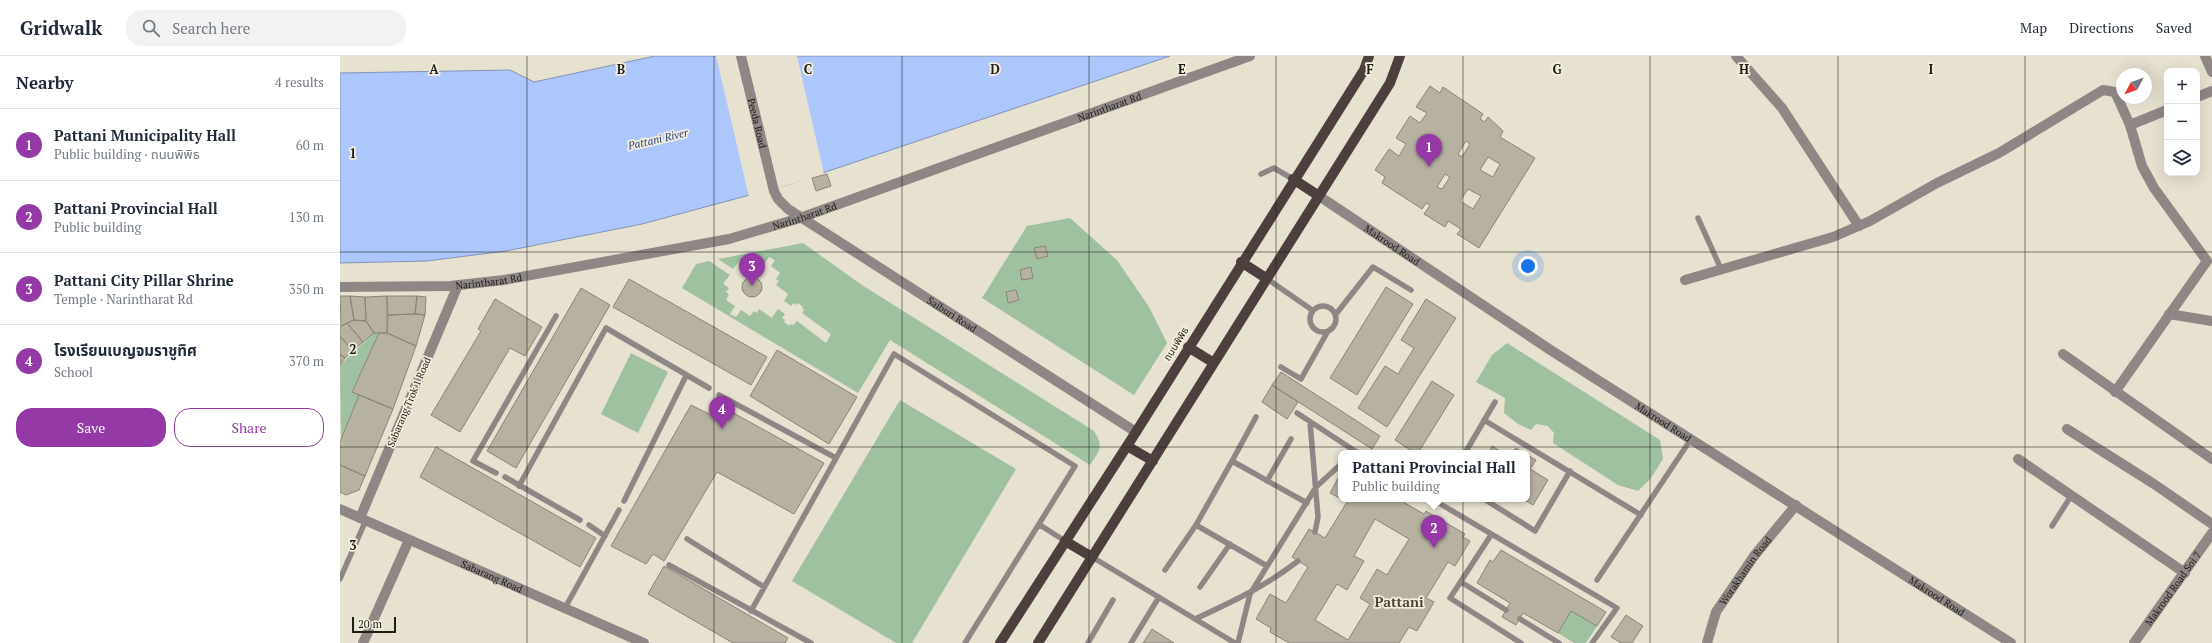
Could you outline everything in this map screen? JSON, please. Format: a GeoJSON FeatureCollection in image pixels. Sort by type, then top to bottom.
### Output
{"type":"FeatureCollection","features":[{"type":"Feature","properties":{"kind":"main road","name":"ถนนพิพิธ"},"geometry":{"type":"LineString","coordinates":[[1000,643],[1136,432],[1241,262],[1364,70],[1369,56]]}},
{"type":"Feature","properties":{"kind":"main road"},"geometry":{"type":"LineString","coordinates":[[1038,643],[1266,278],[1390,83],[1400,56]]}},
{"type":"Feature","properties":{"kind":"main road"},"geometry":{"type":"LineString","coordinates":[[1293,180],[1319,196]]}},
{"type":"Feature","properties":{"kind":"main road"},"geometry":{"type":"LineString","coordinates":[[1241,262],[1266,278]]}},
{"type":"Feature","properties":{"kind":"main road"},"geometry":{"type":"LineString","coordinates":[[1188,348],[1214,363]]}},
{"type":"Feature","properties":{"kind":"main road"},"geometry":{"type":"LineString","coordinates":[[1127,446],[1153,461]]}},
{"type":"Feature","properties":{"kind":"main road"},"geometry":{"type":"LineString","coordinates":[[1066,541],[1092,557]]}},
{"type":"Feature","properties":{"kind":"street","name":"Peeda Road"},"geometry":{"type":"LineString","coordinates":[[741,56],[774,191]]}},
{"type":"Feature","properties":{"kind":"street","name":"Narintharat Rd"},"geometry":{"type":"LineString","coordinates":[[340,287],[458,285],[504,280],[729,239],[800,218],[1250,56]]}},
{"type":"Feature","properties":{"kind":"street"},"geometry":{"type":"LineString","coordinates":[[1736,56],[1782,108],[1859,226]]}},
{"type":"Feature","properties":{"kind":"street"},"geometry":{"type":"LineString","coordinates":[[2206,56],[2212,72]]}},
{"type":"Feature","properties":{"kind":"street"},"geometry":{"type":"LineString","coordinates":[[1685,280],[1833,237],[1859,226],[1937,183],[1999,153],[2103,90],[2109,90],[2115,92],[2130,125],[2142,166],[2154,188],[2210,257],[2115,392]]}},
{"type":"Feature","properties":{"kind":"street"},"geometry":{"type":"LineString","coordinates":[[2200,96],[2212,90]]}},
{"type":"Feature","properties":{"kind":"street"},"geometry":{"type":"LineString","coordinates":[[2130,125],[2164,111]]}},
{"type":"Feature","properties":{"kind":"street","name":"Saiburi Road"},"geometry":{"type":"LineString","coordinates":[[774,191],[778,199],[800,218],[1136,432]]}},
{"type":"Feature","properties":{"kind":"street","name":"Makrood Road"},"geometry":{"type":"LineString","coordinates":[[1319,196],[1552,351],[2011,643]]}},
{"type":"Feature","properties":{"kind":"street","name":"Sabarang Trok 1 Road"},"geometry":{"type":"LineString","coordinates":[[363,519],[458,285]]}},
{"type":"Feature","properties":{"kind":"street"},"geometry":{"type":"LineString","coordinates":[[2169,314],[2212,321]]}},
{"type":"Feature","properties":{"kind":"street"},"geometry":{"type":"LineString","coordinates":[[2063,354],[2115,392],[2212,458]]}},
{"type":"Feature","properties":{"kind":"street"},"geometry":{"type":"LineString","coordinates":[[2067,429],[2154,484],[2212,524]]}},
{"type":"Feature","properties":{"kind":"street"},"geometry":{"type":"LineString","coordinates":[[2018,459],[2185,573]]}},
{"type":"Feature","properties":{"kind":"street","name":"Worakhamin Road"},"geometry":{"type":"LineString","coordinates":[[1707,643],[1716,612],[1754,556],[1796,505]]}},
{"type":"Feature","properties":{"kind":"street","name":"Sabarang Road"},"geometry":{"type":"LineString","coordinates":[[340,509],[644,643]]}},
{"type":"Feature","properties":{"kind":"street","name":"Makrood Road Soi 7"},"geometry":{"type":"LineString","coordinates":[[2134,643],[2212,533]]}},
{"type":"Feature","properties":{"kind":"street"},"geometry":{"type":"LineString","coordinates":[[363,643],[409,540]]}},
{"type":"Feature","properties":{"kind":"lane"},"geometry":{"type":"LineString","coordinates":[[1261,174],[1274,168],[1293,180]]}},
{"type":"Feature","properties":{"kind":"lane"},"geometry":{"type":"LineString","coordinates":[[1698,218],[1721,269]]}},
{"type":"Feature","properties":{"kind":"lane"},"geometry":{"type":"LineString","coordinates":[[1336,314],[1373,266],[1411,290]]}},
{"type":"Feature","properties":{"kind":"lane"},"geometry":{"type":"LineString","coordinates":[[1266,278],[1312,310]]}},
{"type":"Feature","properties":{"kind":"lane"},"geometry":{"type":"LineString","coordinates":[[1281,367],[1301,379],[1328,332],[1334,327],[1337,321],[1336,314],[1332,308],[1325,305],[1318,306],[1312,310],[1310,317],[1311,324],[1315,330],[1328,332]]}},
{"type":"Feature","properties":{"kind":"lane"},"geometry":{"type":"LineString","coordinates":[[496,473],[473,461],[556,316]]}},
{"type":"Feature","properties":{"kind":"lane"},"geometry":{"type":"LineString","coordinates":[[518,486],[606,328],[686,376],[709,388]]}},
{"type":"Feature","properties":{"kind":"lane"},"geometry":{"type":"LineString","coordinates":[[751,611],[894,354],[1075,466],[1040,525],[965,643]]}},
{"type":"Feature","properties":{"kind":"lane"},"geometry":{"type":"LineString","coordinates":[[624,501],[686,376]]}},
{"type":"Feature","properties":{"kind":"lane"},"geometry":{"type":"LineString","coordinates":[[719,395],[836,458]]}},
{"type":"Feature","properties":{"kind":"lane"},"geometry":{"type":"LineString","coordinates":[[1467,450],[1495,402]]}},
{"type":"Feature","properties":{"kind":"lane"},"geometry":{"type":"LineString","coordinates":[[1297,413],[1352,450]]}},
{"type":"Feature","properties":{"kind":"lane"},"geometry":{"type":"LineString","coordinates":[[1165,570],[1196,525],[1256,417]]}},
{"type":"Feature","properties":{"kind":"lane"},"geometry":{"type":"LineString","coordinates":[[1484,420],[1641,515]]}},
{"type":"Feature","properties":{"kind":"lane"},"geometry":{"type":"LineString","coordinates":[[1310,422],[1318,517],[1315,532]]}},
{"type":"Feature","properties":{"kind":"lane"},"geometry":{"type":"LineString","coordinates":[[1597,580],[1691,439]]}},
{"type":"Feature","properties":{"kind":"lane"},"geometry":{"type":"LineString","coordinates":[[1267,481],[1291,440]]}},
{"type":"Feature","properties":{"kind":"lane"},"geometry":{"type":"LineString","coordinates":[[1232,461],[1306,503]]}},
{"type":"Feature","properties":{"kind":"lane"},"geometry":{"type":"LineString","coordinates":[[1092,557],[1237,643],[1250,594],[1316,488],[1338,467]]}},
{"type":"Feature","properties":{"kind":"lane"},"geometry":{"type":"LineString","coordinates":[[1489,502],[1535,531],[1570,471]]}},
{"type":"Feature","properties":{"kind":"lane"},"geometry":{"type":"LineString","coordinates":[[505,477],[518,486],[580,520]]}},
{"type":"Feature","properties":{"kind":"lane"},"geometry":{"type":"LineString","coordinates":[[2052,526],[2071,496]]}},
{"type":"Feature","properties":{"kind":"lane"},"geometry":{"type":"LineString","coordinates":[[1437,502],[1491,536],[1617,608],[1592,643]]}},
{"type":"Feature","properties":{"kind":"lane"},"geometry":{"type":"LineString","coordinates":[[565,608],[619,510]]}},
{"type":"Feature","properties":{"kind":"lane"},"geometry":{"type":"LineString","coordinates":[[340,580],[363,519]]}},
{"type":"Feature","properties":{"kind":"lane"},"geometry":{"type":"LineString","coordinates":[[589,525],[605,536]]}},
{"type":"Feature","properties":{"kind":"lane"},"geometry":{"type":"LineString","coordinates":[[1040,525],[1066,541]]}},
{"type":"Feature","properties":{"kind":"lane"},"geometry":{"type":"LineString","coordinates":[[1196,525],[1267,566]]}},
{"type":"Feature","properties":{"kind":"lane"},"geometry":{"type":"LineString","coordinates":[[1491,536],[1450,598],[1520,643]]}},
{"type":"Feature","properties":{"kind":"lane"},"geometry":{"type":"LineString","coordinates":[[687,539],[764,587]]}},
{"type":"Feature","properties":{"kind":"lane"},"geometry":{"type":"LineString","coordinates":[[1200,586],[1230,544]]}},
{"type":"Feature","properties":{"kind":"lane"},"geometry":{"type":"LineString","coordinates":[[1195,619],[1250,594],[1279,576],[1298,561]]}},
{"type":"Feature","properties":{"kind":"lane"},"geometry":{"type":"LineString","coordinates":[[669,565],[811,643]]}},
{"type":"Feature","properties":{"kind":"lane"},"geometry":{"type":"LineString","coordinates":[[1461,582],[1506,610]]}},
{"type":"Feature","properties":{"kind":"lane"},"geometry":{"type":"LineString","coordinates":[[1131,643],[1159,597]]}},
{"type":"Feature","properties":{"kind":"lane"},"geometry":{"type":"LineString","coordinates":[[1088,643],[1113,600]]}},
{"type":"Feature","properties":{"kind":"lane"},"geometry":{"type":"LineString","coordinates":[[1520,618],[1559,643]]}},
{"type":"Feature","properties":{"kind":"green space"},"geometry":{"type":"Polygon","coordinates":[[[1070,218],[1117,260],[1149,307],[1167,343],[1134,395],[982,298],[1027,226],[1070,218]]]}},
{"type":"Feature","properties":{"kind":"green space"},"geometry":{"type":"Polygon","coordinates":[[[803,243],[862,285],[1094,431],[1099,441],[1100,448],[1090,465],[890,340],[858,393],[682,288],[696,264],[709,261],[730,275],[723,284],[729,288],[726,292],[729,294],[726,300],[735,306],[730,314],[736,317],[741,310],[750,316],[754,311],[757,313],[759,309],[772,318],[778,309],[785,314],[782,318],[789,326],[790,324],[793,325],[797,321],[826,343],[831,334],[802,313],[804,310],[802,308],[803,307],[798,303],[796,305],[793,303],[791,306],[784,301],[788,294],[776,285],[779,281],[776,279],[780,273],[771,266],[775,260],[769,257],[765,263],[756,256],[752,262],[749,260],[746,264],[740,260],[733,269],[718,259],[803,243]]]}},
{"type":"Feature","properties":{"kind":"green space"},"geometry":{"type":"Polygon","coordinates":[[[374,333],[379,333],[352,391],[359,395],[341,440],[340,365],[374,333]]]}},
{"type":"Feature","properties":{"kind":"green space"},"geometry":{"type":"Polygon","coordinates":[[[1507,343],[1660,440],[1663,459],[1651,478],[1638,491],[1618,485],[1553,443],[1554,433],[1548,426],[1536,424],[1531,430],[1518,424],[1504,413],[1505,398],[1476,382],[1492,355],[1507,343]]]}},
{"type":"Feature","properties":{"kind":"green space"},"geometry":{"type":"Polygon","coordinates":[[[631,353],[668,372],[638,433],[601,414],[631,353]]]}},
{"type":"Feature","properties":{"kind":"green space"},"geometry":{"type":"Polygon","coordinates":[[[900,400],[1016,469],[912,643],[896,643],[792,581],[900,400]]]}},
{"type":"Feature","properties":{"kind":"green space"},"geometry":{"type":"Polygon","coordinates":[[[1571,611],[1597,626],[1586,643],[1574,643],[1558,633],[1571,611]]]}},
{"type":"Feature","properties":{"kind":"water","name":"Pattani River"},"geometry":{"type":"Polygon","coordinates":[[[655,56],[1170,56],[787,185],[642,224],[506,251],[427,261],[340,263],[340,73],[510,70],[534,82],[655,56]]]}},
{"type":"Feature","properties":{"kind":"pier"},"geometry":{"type":"Polygon","coordinates":[[[716,56],[797,56],[824,174],[749,197],[716,56]]]}},
{"type":"Feature","properties":{"kind":"building"},"geometry":{"type":"Polygon","coordinates":[[[1430,86],[1440,93],[1443,87],[1483,114],[1480,119],[1485,122],[1488,117],[1503,131],[1500,137],[1535,158],[1479,248],[1457,234],[1461,229],[1448,221],[1445,227],[1424,214],[1430,205],[1426,203],[1422,209],[1382,183],[1385,177],[1375,170],[1389,149],[1399,156],[1406,144],[1396,138],[1410,116],[1420,123],[1427,113],[1416,107],[1430,86]],[[1466,141],[1458,154],[1462,157],[1470,144],[1466,141]],[[1488,157],[1480,170],[1493,177],[1500,164],[1488,157]],[[1445,174],[1437,187],[1442,189],[1450,177],[1445,174]],[[1468,189],[1460,201],[1473,209],[1481,196],[1468,189]]]}},
{"type":"Feature","properties":{"kind":"building"},"geometry":{"type":"Polygon","coordinates":[[[827,174],[831,186],[816,191],[812,178],[827,174]]]}},
{"type":"Feature","properties":{"kind":"building"},"geometry":{"type":"Polygon","coordinates":[[[1045,246],[1048,256],[1037,259],[1034,248],[1045,246]]]}},
{"type":"Feature","properties":{"kind":"building"},"geometry":{"type":"Polygon","coordinates":[[[1031,267],[1033,278],[1022,280],[1020,270],[1031,267]]]}},
{"type":"Feature","properties":{"kind":"building"},"geometry":{"type":"Polygon","coordinates":[[[748,277],[756,277],[762,283],[762,291],[756,297],[748,297],[742,291],[742,283],[748,277]]]}},
{"type":"Feature","properties":{"kind":"building"},"geometry":{"type":"Polygon","coordinates":[[[629,279],[767,357],[751,385],[613,307],[629,279]]]}},
{"type":"Feature","properties":{"kind":"building"},"geometry":{"type":"Polygon","coordinates":[[[1386,287],[1413,304],[1357,395],[1330,378],[1386,287]]]}},
{"type":"Feature","properties":{"kind":"building"},"geometry":{"type":"Polygon","coordinates":[[[581,288],[610,305],[516,468],[487,451],[581,288]]]}},
{"type":"Feature","properties":{"kind":"building"},"geometry":{"type":"Polygon","coordinates":[[[1016,290],[1019,300],[1008,303],[1006,292],[1016,290]]]}},
{"type":"Feature","properties":{"kind":"building"},"geometry":{"type":"Polygon","coordinates":[[[340,296],[350,296],[354,320],[341,326],[340,296]]]}},
{"type":"Feature","properties":{"kind":"building"},"geometry":{"type":"Polygon","coordinates":[[[350,296],[365,297],[366,321],[354,320],[350,296]]]}},
{"type":"Feature","properties":{"kind":"building"},"geometry":{"type":"Polygon","coordinates":[[[387,296],[387,333],[374,333],[366,321],[365,297],[387,296]]]}},
{"type":"Feature","properties":{"kind":"building"},"geometry":{"type":"Polygon","coordinates":[[[387,296],[417,296],[415,314],[388,315],[387,296]]]}},
{"type":"Feature","properties":{"kind":"building"},"geometry":{"type":"Polygon","coordinates":[[[417,296],[426,297],[425,315],[415,314],[417,296]]]}},
{"type":"Feature","properties":{"kind":"building"},"geometry":{"type":"Polygon","coordinates":[[[495,299],[542,327],[525,356],[510,348],[460,432],[431,415],[481,331],[478,329],[495,299]]]}},
{"type":"Feature","properties":{"kind":"building"},"geometry":{"type":"Polygon","coordinates":[[[1426,299],[1456,318],[1387,427],[1358,408],[1385,366],[1398,374],[1414,348],[1401,340],[1426,299]]]}},
{"type":"Feature","properties":{"kind":"building"},"geometry":{"type":"Polygon","coordinates":[[[388,315],[425,315],[416,346],[387,333],[388,315]]]}},
{"type":"Feature","properties":{"kind":"building"},"geometry":{"type":"Polygon","coordinates":[[[354,320],[366,321],[374,333],[363,342],[347,323],[354,320]]]}},
{"type":"Feature","properties":{"kind":"building"},"geometry":{"type":"Polygon","coordinates":[[[347,323],[363,342],[353,351],[340,336],[340,327],[347,323]]]}},
{"type":"Feature","properties":{"kind":"building"},"geometry":{"type":"Polygon","coordinates":[[[379,333],[387,333],[416,346],[393,409],[352,392],[379,333]]]}},
{"type":"Feature","properties":{"kind":"building"},"geometry":{"type":"Polygon","coordinates":[[[340,336],[353,351],[345,358],[340,354],[340,336]]]}},
{"type":"Feature","properties":{"kind":"building"},"geometry":{"type":"Polygon","coordinates":[[[777,350],[857,397],[829,444],[750,396],[777,350]]]}},
{"type":"Feature","properties":{"kind":"building"},"geometry":{"type":"Polygon","coordinates":[[[340,354],[345,358],[340,365],[340,354]]]}},
{"type":"Feature","properties":{"kind":"building"},"geometry":{"type":"Polygon","coordinates":[[[1281,372],[1380,436],[1372,449],[1272,385],[1281,372]]]}},
{"type":"Feature","properties":{"kind":"building"},"geometry":{"type":"Polygon","coordinates":[[[1432,381],[1454,395],[1420,450],[1410,450],[1395,440],[1432,381]]]}},
{"type":"Feature","properties":{"kind":"building"},"geometry":{"type":"Polygon","coordinates":[[[1272,385],[1298,402],[1287,419],[1262,402],[1272,385]]]}},
{"type":"Feature","properties":{"kind":"building"},"geometry":{"type":"Polygon","coordinates":[[[359,395],[393,409],[365,476],[340,465],[340,442],[359,395]]]}},
{"type":"Feature","properties":{"kind":"building"},"geometry":{"type":"Polygon","coordinates":[[[691,405],[723,421],[728,410],[824,463],[794,514],[717,472],[664,561],[653,554],[646,564],[611,546],[691,405]]]}},
{"type":"Feature","properties":{"kind":"building"},"geometry":{"type":"Polygon","coordinates":[[[1492,446],[1498,450],[1490,450],[1492,446]]]}},
{"type":"Feature","properties":{"kind":"building"},"geometry":{"type":"Polygon","coordinates":[[[436,447],[596,538],[580,567],[420,477],[436,447]]]}},
{"type":"Feature","properties":{"kind":"building"},"geometry":{"type":"Polygon","coordinates":[[[1530,457],[1536,460],[1530,469],[1530,457]]]}},
{"type":"Feature","properties":{"kind":"building"},"geometry":{"type":"Polygon","coordinates":[[[340,465],[365,476],[359,490],[346,495],[340,492],[340,465]]]}},
{"type":"Feature","properties":{"kind":"building"},"geometry":{"type":"Polygon","coordinates":[[[1530,469],[1548,480],[1533,505],[1528,502],[1530,502],[1530,469]]]}},
{"type":"Feature","properties":{"kind":"building"},"geometry":{"type":"Polygon","coordinates":[[[1338,478],[1338,497],[1330,493],[1338,478]]]}},
{"type":"Feature","properties":{"kind":"building"},"geometry":{"type":"Polygon","coordinates":[[[1347,502],[1403,502],[1424,514],[1426,511],[1465,534],[1463,537],[1470,541],[1455,566],[1448,562],[1426,598],[1434,602],[1417,631],[1409,627],[1399,643],[1289,643],[1270,632],[1271,628],[1256,619],[1270,594],[1286,603],[1308,567],[1292,557],[1309,529],[1325,538],[1347,502]],[[1375,519],[1354,556],[1364,561],[1347,590],[1337,584],[1315,620],[1348,640],[1370,604],[1360,598],[1377,569],[1387,575],[1409,539],[1375,519]]]}},
{"type":"Feature","properties":{"kind":"building"},"geometry":{"type":"Polygon","coordinates":[[[1501,550],[1606,612],[1597,626],[1571,611],[1558,633],[1523,613],[1516,625],[1502,617],[1510,603],[1477,583],[1490,560],[1493,562],[1501,550]]]}},
{"type":"Feature","properties":{"kind":"building"},"geometry":{"type":"Polygon","coordinates":[[[664,566],[788,638],[785,643],[733,643],[648,594],[664,566]]]}},
{"type":"Feature","properties":{"kind":"building"},"geometry":{"type":"Polygon","coordinates":[[[1626,615],[1643,626],[1632,643],[1621,643],[1611,637],[1626,615]]]}},
{"type":"Feature","properties":{"kind":"building"},"geometry":{"type":"Polygon","coordinates":[[[1152,629],[1174,643],[1143,643],[1152,629]]]}},
{"type":"Feature","properties":{"kind":"place","name":"Pattani Municipality Hall"},"geometry":{"type":"Point","coordinates":[1429,167]}},
{"type":"Feature","properties":{"kind":"place","name":"Pattani City Pillar Shrine"},"geometry":{"type":"Point","coordinates":[752,286]}},
{"type":"Feature","properties":{"kind":"place","name":"โรงเรียนเบญจมราชูทิศ"},"geometry":{"type":"Point","coordinates":[722,429]}},
{"type":"Feature","properties":{"kind":"place","name":"Pattani Provincial Hall"},"geometry":{"type":"Point","coordinates":[1434,548]}},
{"type":"Feature","properties":{"kind":"district","name":"Pattani"},"geometry":{"type":"Point","coordinates":[1399,601]}}]}
